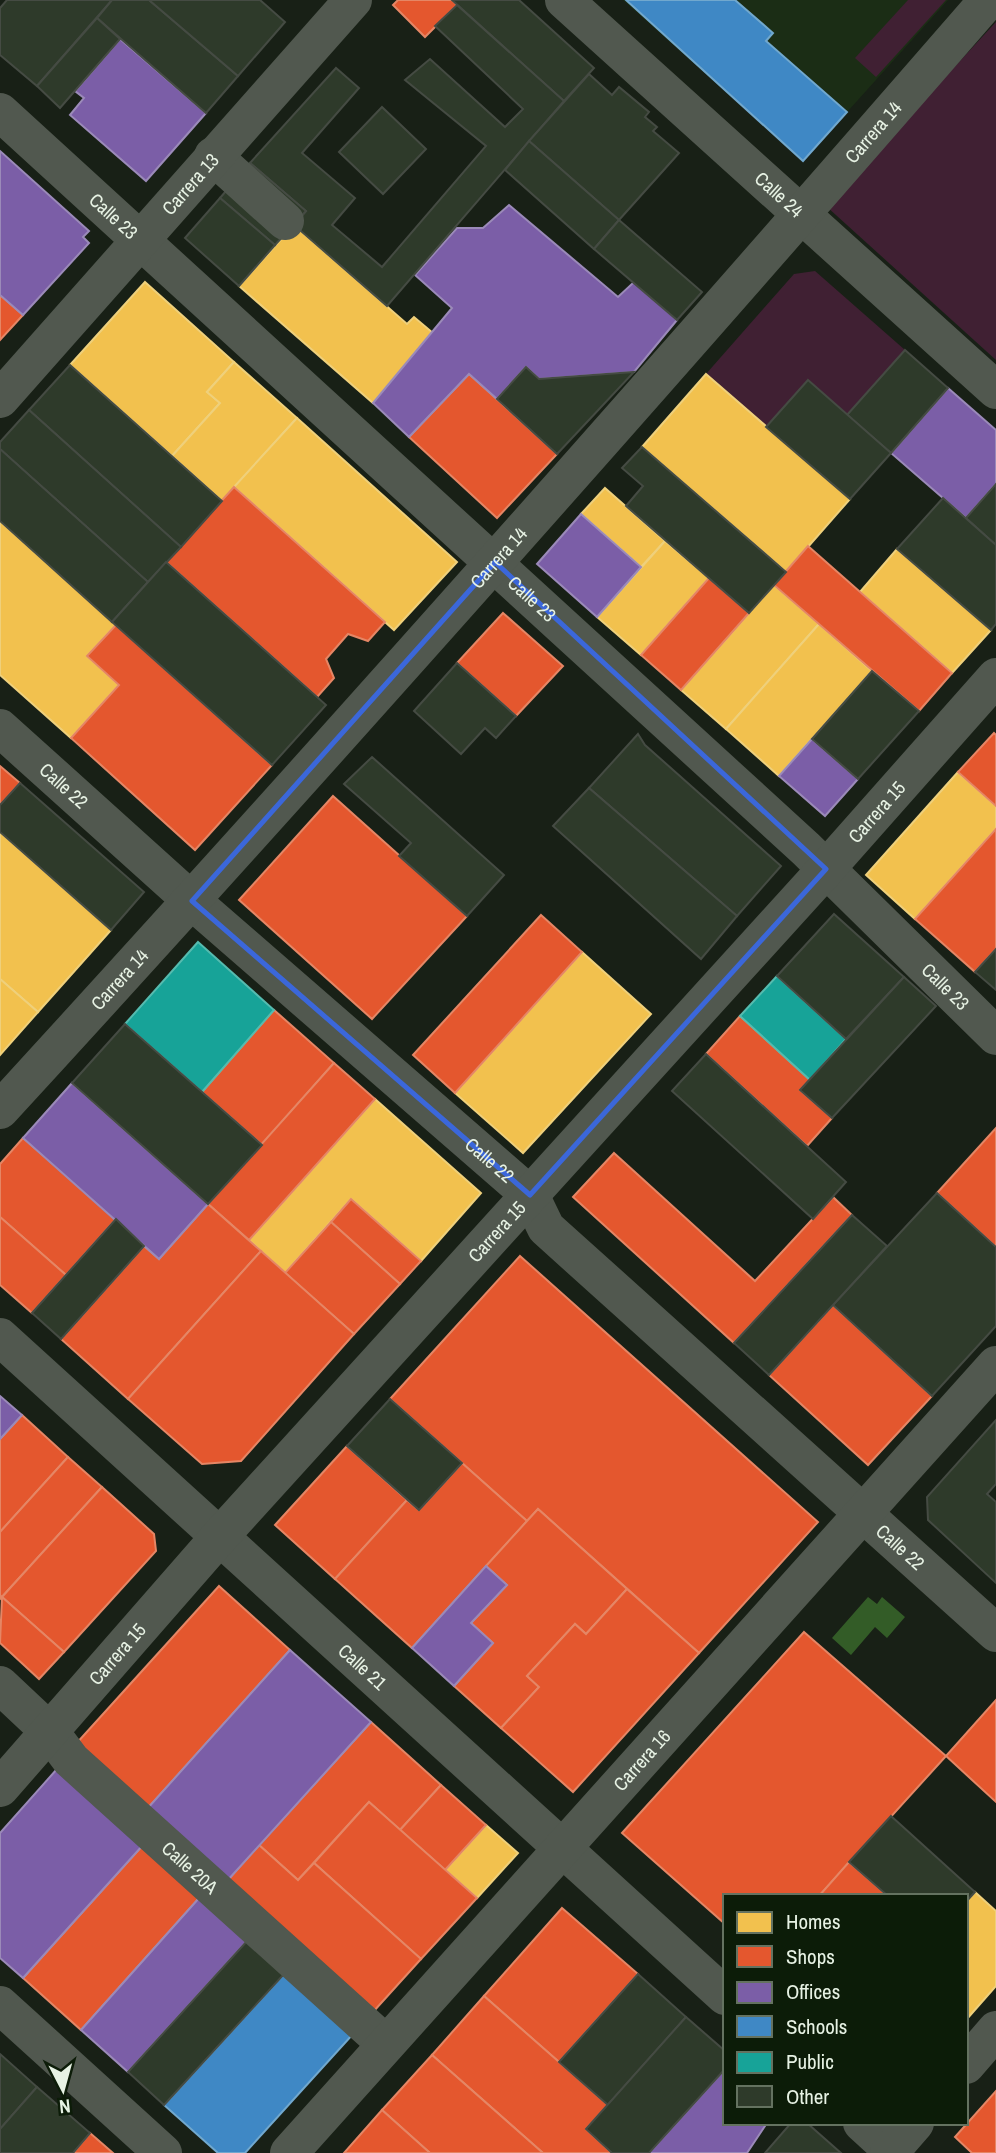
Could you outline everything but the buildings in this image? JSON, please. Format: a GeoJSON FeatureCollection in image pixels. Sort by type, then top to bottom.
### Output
{"type":"FeatureCollection","features":[{"type":"Feature","properties":{"kind":"street","name":"Carrera 13"},"geometry":{"type":"LineString","coordinates":[[0,399],[353,0]]}},
{"type":"Feature","properties":{"kind":"street","name":"Calle 24"},"geometry":{"type":"LineString","coordinates":[[564,0],[996,390]]}},
{"type":"Feature","properties":{"kind":"street","name":"Carrera 14"},"geometry":{"type":"LineString","coordinates":[[0,1110],[192,901],[495,562],[988,0]]}},
{"type":"Feature","properties":{"kind":"street","name":"Calle 23"},"geometry":{"type":"LineString","coordinates":[[0,112],[495,562],[826,869],[996,1036]]}},
{"type":"Feature","properties":{"kind":"street"},"geometry":{"type":"LineString","coordinates":[[213,156],[285,221]]}},
{"type":"Feature","properties":{"kind":"street","name":"Carrera 15"},"geometry":{"type":"LineString","coordinates":[[0,1788],[221,1535],[826,869],[996,677]]}},
{"type":"Feature","properties":{"kind":"street","name":"Calle 22"},"geometry":{"type":"LineString","coordinates":[[0,728],[192,901],[530,1195],[545,1228],[996,1633]]}},
{"type":"Feature","properties":{"kind":"street","name":"Calle 21"},"geometry":{"type":"LineString","coordinates":[[0,1337],[221,1535],[723,1994]]}},
{"type":"Feature","properties":{"kind":"street","name":"Carrera 16"},"geometry":{"type":"LineString","coordinates":[[289,2153],[862,1511],[996,1365]]}},
{"type":"Feature","properties":{"kind":"street","name":"Calle 20A"},"geometry":{"type":"LineString","coordinates":[[0,1685],[50,1732],[71,1760],[386,2044]]}},
{"type":"Feature","properties":{"kind":"street"},"geometry":{"type":"LineString","coordinates":[[0,2005],[163,2153]]}},
{"type":"Feature","properties":{"kind":"street"},"geometry":{"type":"LineString","coordinates":[[968,2062],[996,2030]]}},
{"type":"Feature","properties":{"kind":"street"},"geometry":{"type":"LineString","coordinates":[[865,2125],[898,2145]]}},
{"type":"Feature","properties":{"kind":"highlighted area"},"geometry":{"type":"Polygon","coordinates":[[[495,562],[826,869],[530,1195],[192,901],[495,562]]]}},
{"type":"Feature","properties":{"kind":"shaded area"},"geometry":{"type":"Polygon","coordinates":[[[623,0],[948,0],[803,161],[623,0]]]}},
{"type":"Feature","properties":{"kind":"shaded area"},"geometry":{"type":"Polygon","coordinates":[[[908,0],[946,0],[876,77],[855,58],[908,0]]]}},
{"type":"Feature","properties":{"kind":"shaded area"},"geometry":{"type":"Polygon","coordinates":[[[996,22],[996,360],[826,206],[996,22]]]}},
{"type":"Feature","properties":{"kind":"shaded area"},"geometry":{"type":"Polygon","coordinates":[[[815,271],[905,350],[847,415],[808,381],[766,427],[706,374],[794,274],[815,271]]]}},
{"type":"Feature","properties":{"kind":"shaded area"},"geometry":{"type":"Polygon","coordinates":[[[868,1597],[877,1604],[882,1597],[905,1617],[887,1638],[875,1627],[851,1655],[832,1638],[868,1597]]]}}]}
